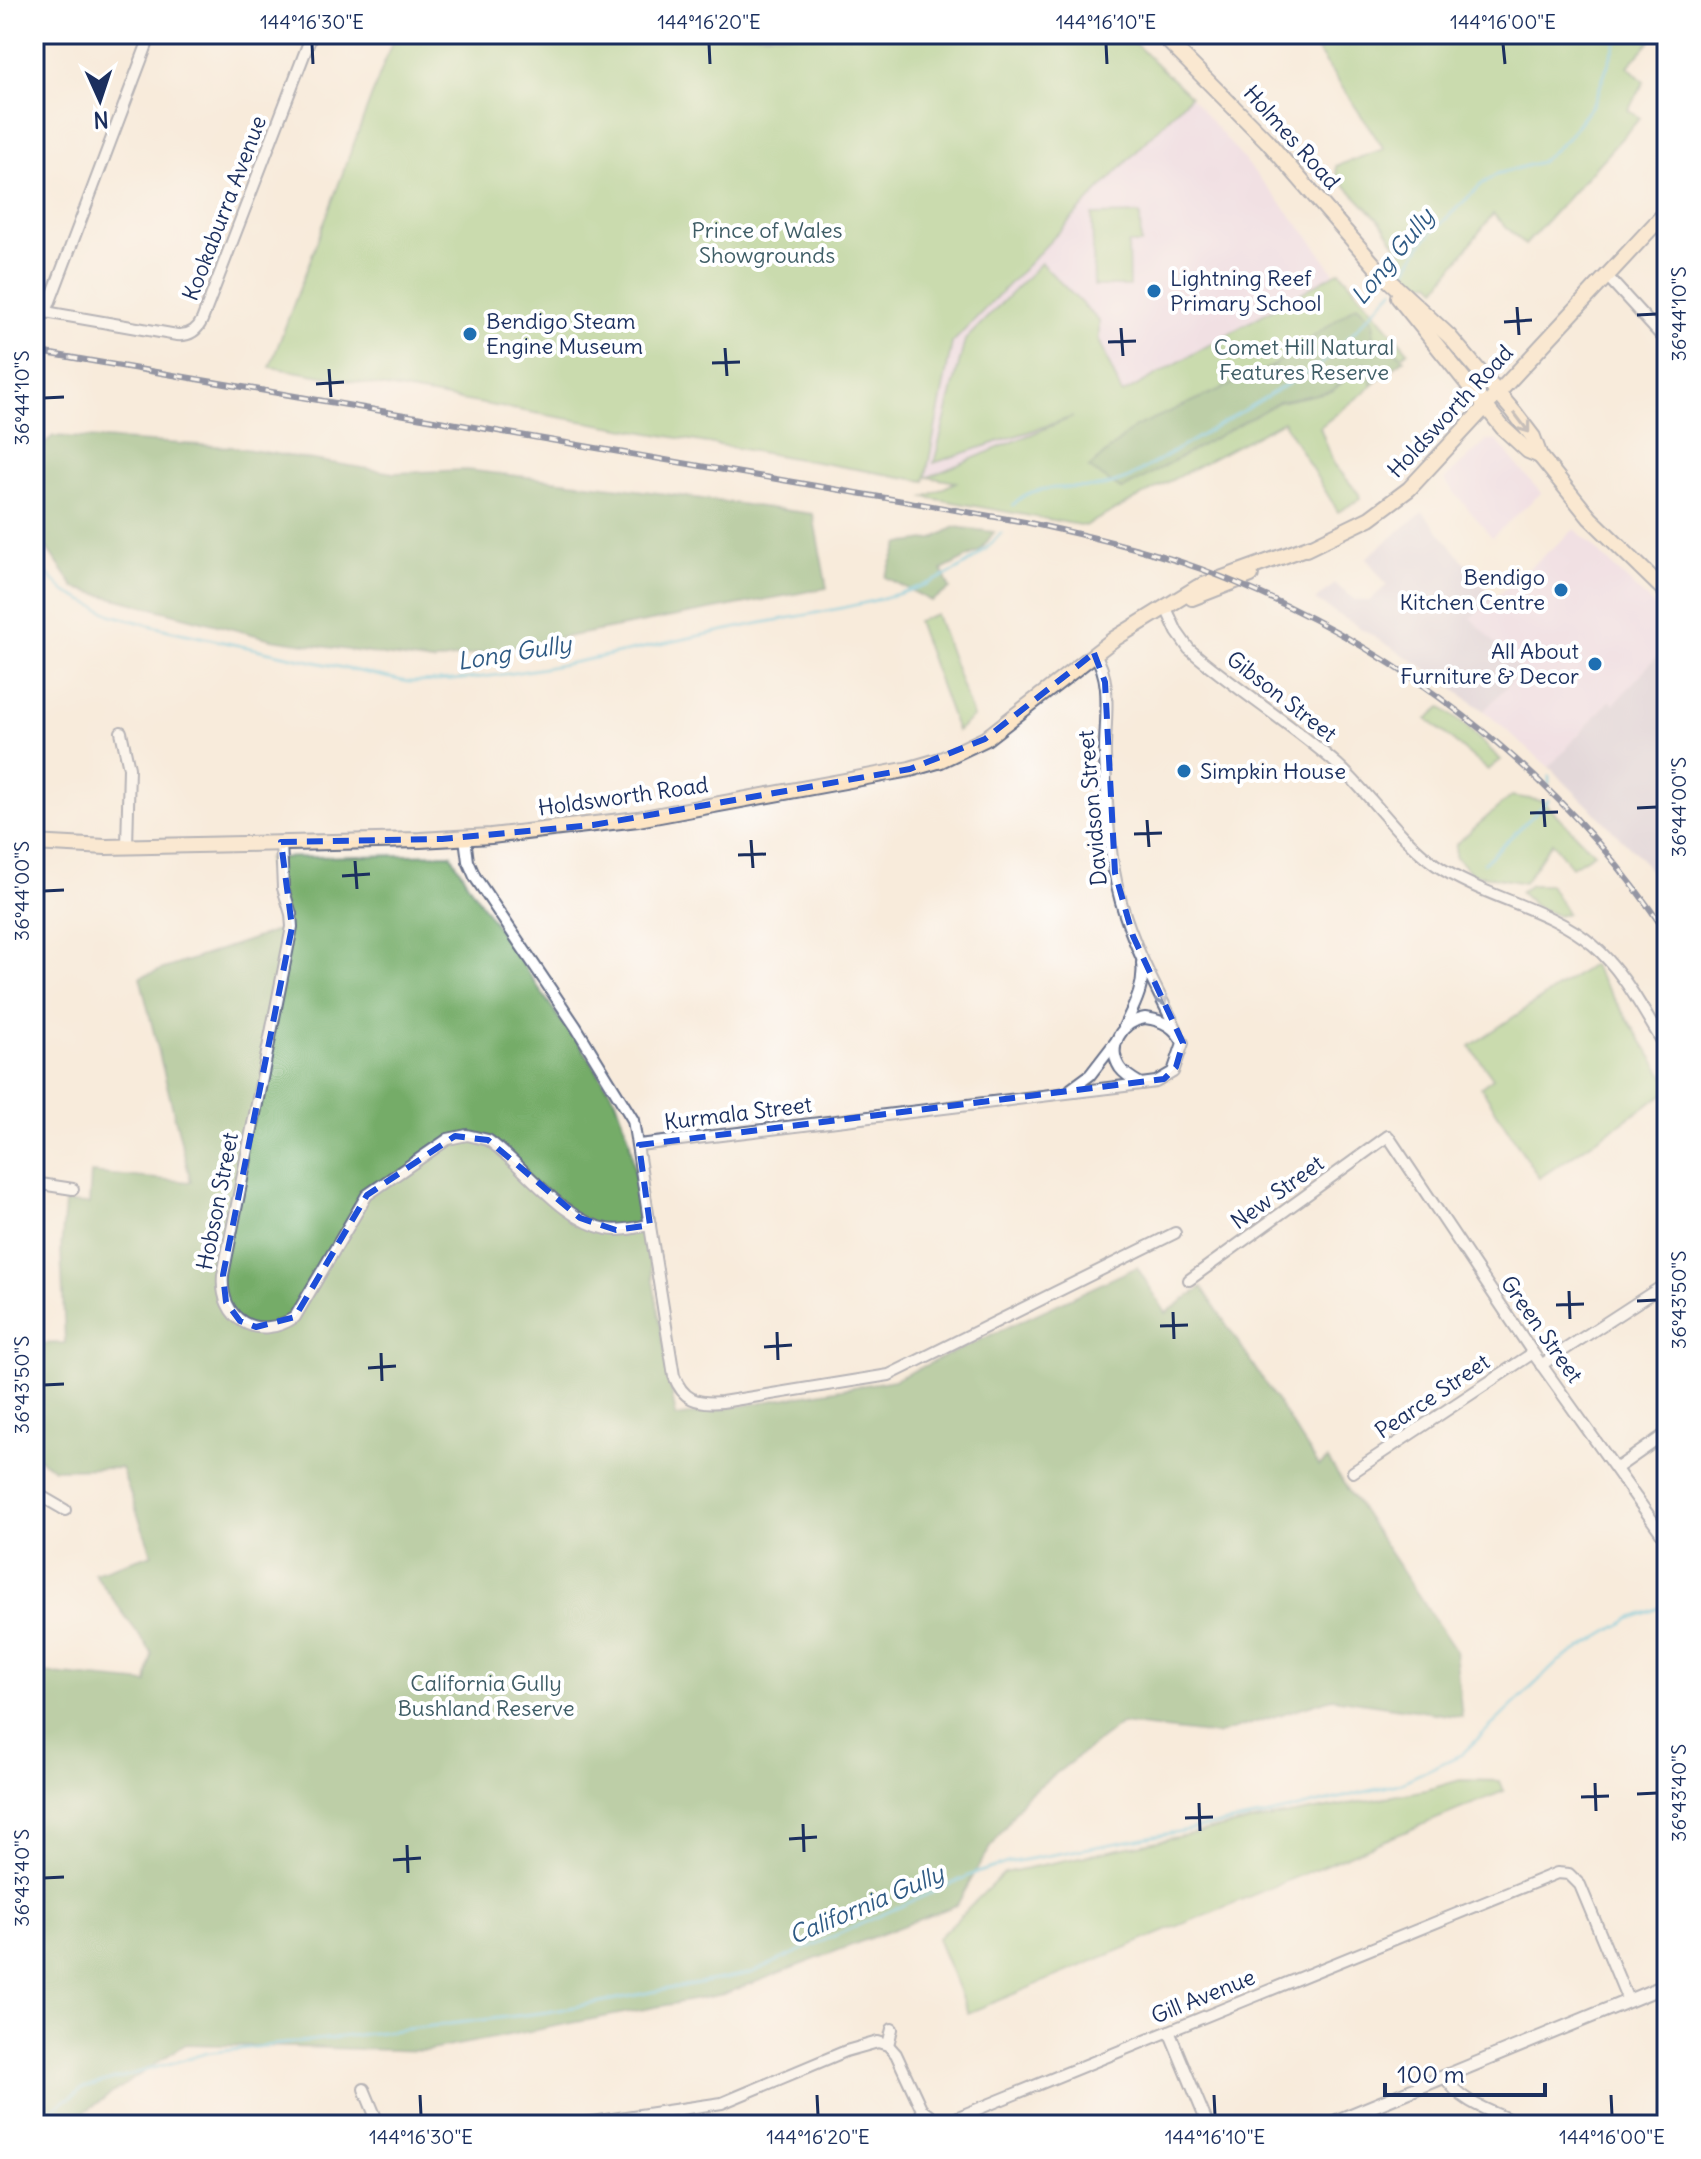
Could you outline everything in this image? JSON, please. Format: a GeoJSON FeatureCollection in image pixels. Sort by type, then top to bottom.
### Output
{"type":"FeatureCollection","features":[{"type":"Feature","properties":{"kind":"main road","name":"Holmes Road"},"geometry":{"type":"LineString","coordinates":[[1161,34],[1244,116],[1393,286],[1487,408],[1518,443],[1540,456]]}},
{"type":"Feature","properties":{"kind":"main road","name":"Holdsworth Road"},"geometry":{"type":"LineString","coordinates":[[34,843],[127,846],[465,838],[638,819],[926,764],[985,739],[1094,653],[1166,608],[1244,578],[1363,522],[1394,501],[1440,459],[1667,211]]}},
{"type":"Feature","properties":{"kind":"main road","name":"Holmes Road"},"geometry":{"type":"LineString","coordinates":[[1393,286],[1449,336],[1499,393],[1533,437],[1540,456],[1597,525],[1667,593]]}},
{"type":"Feature","properties":{"kind":"street"},"geometry":{"type":"LineString","coordinates":[[46,312],[151,34]]}},
{"type":"Feature","properties":{"kind":"street","name":"Kookaburra Avenue"},"geometry":{"type":"LineString","coordinates":[[34,310],[177,335],[189,334],[199,327],[312,34]]}},
{"type":"Feature","properties":{"kind":"street"},"geometry":{"type":"LineString","coordinates":[[1606,275],[1667,342]]}},
{"type":"Feature","properties":{"kind":"street","name":"Gibson Street"},"geometry":{"type":"LineString","coordinates":[[1166,608],[1189,649],[1338,765],[1435,864],[1478,889],[1582,937],[1610,963],[1667,1049]]}},
{"type":"Feature","properties":{"kind":"street","name":"Davidson Street"},"geometry":{"type":"LineString","coordinates":[[1094,653],[1105,682],[1105,759],[1115,873],[1122,905],[1141,957],[1178,1032]]}},
{"type":"Feature","properties":{"kind":"street"},"geometry":{"type":"LineString","coordinates":[[121,732],[129,768],[127,846]]}},
{"type":"Feature","properties":{"kind":"street","name":"Kurmala Street"},"geometry":{"type":"LineString","coordinates":[[465,838],[468,861],[475,877],[621,1098],[633,1120],[639,1145],[1141,1084]]}},
{"type":"Feature","properties":{"kind":"street","name":"Hobson Street"},"geometry":{"type":"LineString","coordinates":[[281,842],[283,888],[292,927],[223,1275],[224,1295],[235,1317],[246,1324],[264,1327],[283,1324],[295,1317],[367,1195],[455,1136],[475,1135],[488,1140],[571,1212],[588,1222],[616,1230],[650,1225]]}},
{"type":"Feature","properties":{"kind":"street","name":"Davidson Street"},"geometry":{"type":"LineString","coordinates":[[1120,1035],[1141,986],[1141,957]]}},
{"type":"Feature","properties":{"kind":"street"},"geometry":{"type":"LineString","coordinates":[[1145,1018],[1158,1020],[1178,1032],[1183,1043],[1173,1072],[1156,1082],[1141,1084],[1120,1067],[1115,1051],[1120,1035],[1130,1023],[1145,1018]]}},
{"type":"Feature","properties":{"kind":"street","name":"Kurmala Street"},"geometry":{"type":"LineString","coordinates":[[1054,1096],[1082,1083],[1120,1035]]}},
{"type":"Feature","properties":{"kind":"street","name":"New Street"},"geometry":{"type":"LineString","coordinates":[[1189,1280],[1388,1136]]}},
{"type":"Feature","properties":{"kind":"street","name":"Green Street"},"geometry":{"type":"LineString","coordinates":[[1388,1136],[1541,1365],[1667,1541]]}},
{"type":"Feature","properties":{"kind":"street"},"geometry":{"type":"LineString","coordinates":[[639,1145],[674,1376],[683,1394],[690,1400],[710,1403],[889,1375],[1175,1233]]}},
{"type":"Feature","properties":{"kind":"street"},"geometry":{"type":"LineString","coordinates":[[34,1183],[73,1189]]}},
{"type":"Feature","properties":{"kind":"street"},"geometry":{"type":"LineString","coordinates":[[1541,1365],[1667,1283]]}},
{"type":"Feature","properties":{"kind":"street","name":"Pearce Street"},"geometry":{"type":"LineString","coordinates":[[1353,1472],[1533,1353]]}},
{"type":"Feature","properties":{"kind":"street"},"geometry":{"type":"LineString","coordinates":[[1617,1468],[1667,1433]]}},
{"type":"Feature","properties":{"kind":"street"},"geometry":{"type":"LineString","coordinates":[[34,1492],[65,1510]]}},
{"type":"Feature","properties":{"kind":"street","name":"Gill Avenue"},"geometry":{"type":"LineString","coordinates":[[888,2045],[899,2060],[922,2110],[934,2119],[951,2120],[1541,1878],[1571,1869],[1628,2000]]}},
{"type":"Feature","properties":{"kind":"street"},"geometry":{"type":"LineString","coordinates":[[1327,2125],[1667,1985]]}},
{"type":"Feature","properties":{"kind":"street"},"geometry":{"type":"LineString","coordinates":[[571,2125],[722,2103],[859,2046],[878,2042],[888,2045],[892,2029]]}},
{"type":"Feature","properties":{"kind":"street"},"geometry":{"type":"LineString","coordinates":[[1169,2031],[1208,2125]]}},
{"type":"Feature","properties":{"kind":"street"},"geometry":{"type":"LineString","coordinates":[[1445,2076],[1461,2095],[1522,2125]]}},
{"type":"Feature","properties":{"kind":"street"},"geometry":{"type":"LineString","coordinates":[[364,2089],[379,2125]]}},
{"type":"Feature","properties":{"kind":"highlighted area"},"geometry":{"type":"Polygon","coordinates":[[[1094,653],[1105,682],[1115,873],[1133,936],[1183,1043],[1176,1067],[1164,1079],[639,1145],[650,1225],[616,1230],[580,1218],[488,1140],[455,1136],[367,1195],[295,1317],[256,1327],[240,1321],[226,1302],[223,1275],[292,927],[281,842],[442,839],[593,825],[910,769],[985,739],[1094,653]]]}},
{"type":"Feature","properties":{"kind":"shaded area","name":"Lightning Reef Primary School"},"geometry":{"type":"Polygon","coordinates":[[[1190,96],[1311,239],[1334,273],[1120,409],[926,477],[952,343],[1190,96]]]}},
{"type":"Feature","properties":{"kind":"shaded area"},"geometry":{"type":"Polygon","coordinates":[[[1486,441],[1497,441],[1541,493],[1492,537],[1444,480],[1486,441]]]}},
{"type":"Feature","properties":{"kind":"shaded area"},"geometry":{"type":"Polygon","coordinates":[[[1423,512],[1494,598],[1471,618],[1521,671],[1484,711],[1425,668],[1315,600],[1335,584],[1355,600],[1369,601],[1387,585],[1366,558],[1423,512]]]}},
{"type":"Feature","properties":{"kind":"shaded area"},"geometry":{"type":"Polygon","coordinates":[[[1575,529],[1667,619],[1667,645],[1614,705],[1609,701],[1549,767],[1484,711],[1521,671],[1470,618],[1575,529]]]}},
{"type":"Feature","properties":{"kind":"shaded area"},"geometry":{"type":"Polygon","coordinates":[[[1667,645],[1667,894],[1638,855],[1549,767],[1610,700],[1614,704],[1667,645]]]}},
{"type":"Feature","properties":{"kind":"green space","name":"Prince of Wales Showgrounds"},"geometry":{"type":"Polygon","coordinates":[[[395,34],[1125,34],[1190,96],[952,343],[925,481],[270,367],[395,34]]]}},
{"type":"Feature","properties":{"kind":"green space"},"geometry":{"type":"Polygon","coordinates":[[[1306,34],[1657,34],[1628,66],[1644,82],[1628,110],[1640,118],[1525,245],[1493,214],[1437,288],[1431,282],[1407,284],[1398,271],[1404,256],[1380,221],[1337,177],[1336,166],[1384,149],[1306,34]]]}},
{"type":"Feature","properties":{"kind":"green space"},"geometry":{"type":"Polygon","coordinates":[[[1140,214],[1141,244],[1128,244],[1129,286],[1094,286],[1092,215],[1140,214]]]}},
{"type":"Feature","properties":{"kind":"green space","name":"Comet Hill Natural Features Reserve"},"geometry":{"type":"Polygon","coordinates":[[[1041,263],[1099,321],[1099,340],[1122,394],[1340,271],[1408,351],[1371,382],[1372,386],[1320,427],[1334,464],[1360,499],[1338,512],[1283,421],[1085,526],[925,497],[956,482],[928,477],[1073,417],[934,463],[965,340],[1041,263]]]}},
{"type":"Feature","properties":{"kind":"green space"},"geometry":{"type":"Polygon","coordinates":[[[1357,305],[1374,321],[1372,347],[1395,350],[1404,359],[1372,386],[1365,363],[1332,391],[1279,402],[1122,490],[1089,468],[1135,427],[1273,366],[1357,305]]]}},
{"type":"Feature","properties":{"kind":"green space"},"geometry":{"type":"Polygon","coordinates":[[[53,436],[233,447],[394,473],[466,470],[813,514],[827,588],[432,662],[271,639],[75,588],[34,530],[34,454],[53,436]]]}},
{"type":"Feature","properties":{"kind":"green space"},"geometry":{"type":"Polygon","coordinates":[[[955,527],[994,532],[980,551],[942,570],[950,589],[931,601],[885,577],[899,544],[933,539],[955,527]]]}},
{"type":"Feature","properties":{"kind":"green space"},"geometry":{"type":"Polygon","coordinates":[[[936,614],[973,717],[957,731],[917,621],[936,614]]]}},
{"type":"Feature","properties":{"kind":"green space"},"geometry":{"type":"Polygon","coordinates":[[[1441,707],[1501,760],[1488,770],[1427,719],[1441,707]]]}},
{"type":"Feature","properties":{"kind":"green space"},"geometry":{"type":"Polygon","coordinates":[[[1511,796],[1543,801],[1594,853],[1572,867],[1552,842],[1524,883],[1471,873],[1455,856],[1456,844],[1511,796]]]}},
{"type":"Feature","properties":{"kind":"green space","name":"California Gully Bushland Reserve"},"geometry":{"type":"Polygon","coordinates":[[[451,854],[468,884],[568,1031],[571,1030],[616,1100],[629,1138],[676,1417],[894,1380],[1137,1267],[1166,1313],[1202,1287],[1319,1466],[1328,1460],[1455,1650],[1462,1717],[1332,1698],[1216,1735],[1121,1724],[1025,1797],[957,1905],[724,1994],[426,2051],[185,2044],[65,2125],[34,2125],[34,1672],[147,1683],[152,1653],[94,1573],[152,1554],[121,1468],[54,1469],[34,1455],[34,1344],[65,1343],[61,1249],[65,1203],[89,1204],[91,1173],[191,1182],[140,977],[282,929],[267,858],[451,854]]]}},
{"type":"Feature","properties":{"kind":"green space"},"geometry":{"type":"Polygon","coordinates":[[[1530,885],[1550,885],[1567,913],[1558,916],[1535,906],[1520,892],[1530,885]]]}},
{"type":"Feature","properties":{"kind":"green space"},"geometry":{"type":"Polygon","coordinates":[[[1592,965],[1667,1080],[1667,1092],[1539,1178],[1481,1087],[1493,1078],[1470,1046],[1592,965]]]}},
{"type":"Feature","properties":{"kind":"green space"},"geometry":{"type":"Polygon","coordinates":[[[1460,1780],[1500,1781],[1504,1791],[968,2013],[937,1939],[1004,1873],[1239,1824],[1426,1790],[1460,1780]]]}},
{"type":"Feature","properties":{"kind":"waterway","name":"Long Gully"},"geometry":{"type":"LineString","coordinates":[[1399,283],[1423,241],[1482,184],[1497,174],[1540,162],[1566,140],[1595,101],[1619,34]]}},
{"type":"Feature","properties":{"kind":"waterway","name":"Long Gully"},"geometry":{"type":"LineString","coordinates":[[1013,505],[1022,497],[1044,489],[1104,486],[1129,478],[1320,365],[1394,289]]}},
{"type":"Feature","properties":{"kind":"waterway","name":"Long Gully"},"geometry":{"type":"LineString","coordinates":[[34,560],[64,591],[112,615],[408,682],[530,670],[880,599],[927,584],[958,569],[985,550],[1001,533]]}},
{"type":"Feature","properties":{"kind":"waterway"},"geometry":{"type":"LineString","coordinates":[[1549,776],[1549,783]]}},
{"type":"Feature","properties":{"kind":"waterway"},"geometry":{"type":"LineString","coordinates":[[1484,863],[1549,800]]}},
{"type":"Feature","properties":{"kind":"waterway","name":"California Gully"},"geometry":{"type":"LineString","coordinates":[[34,2122],[84,2088],[207,2053],[548,2012],[751,1973],[971,1875],[1007,1863],[1264,1816],[1398,1784],[1462,1754],[1559,1661],[1630,1619],[1667,1605]]}},
{"type":"Feature","properties":{"kind":"railway"},"geometry":{"type":"LineString","coordinates":[[34,351],[1025,522],[1179,561],[1270,598],[1337,632],[1402,671],[1463,715],[1521,764],[1574,816],[1623,873],[1667,934]]}},
{"type":"Feature","properties":{"kind":"place","name":"Lightning Reef Primary School"},"geometry":{"type":"Point","coordinates":[1154,291]}},
{"type":"Feature","properties":{"kind":"place","name":"Bendigo Steam Engine Museum"},"geometry":{"type":"Point","coordinates":[470,334]}},
{"type":"Feature","properties":{"kind":"place","name":"Bendigo Kitchen Centre"},"geometry":{"type":"Point","coordinates":[1561,590]}},
{"type":"Feature","properties":{"kind":"place","name":"All About Furniture & Decor"},"geometry":{"type":"Point","coordinates":[1595,664]}},
{"type":"Feature","properties":{"kind":"place","name":"Simpkin House"},"geometry":{"type":"Point","coordinates":[1184,771]}}]}
